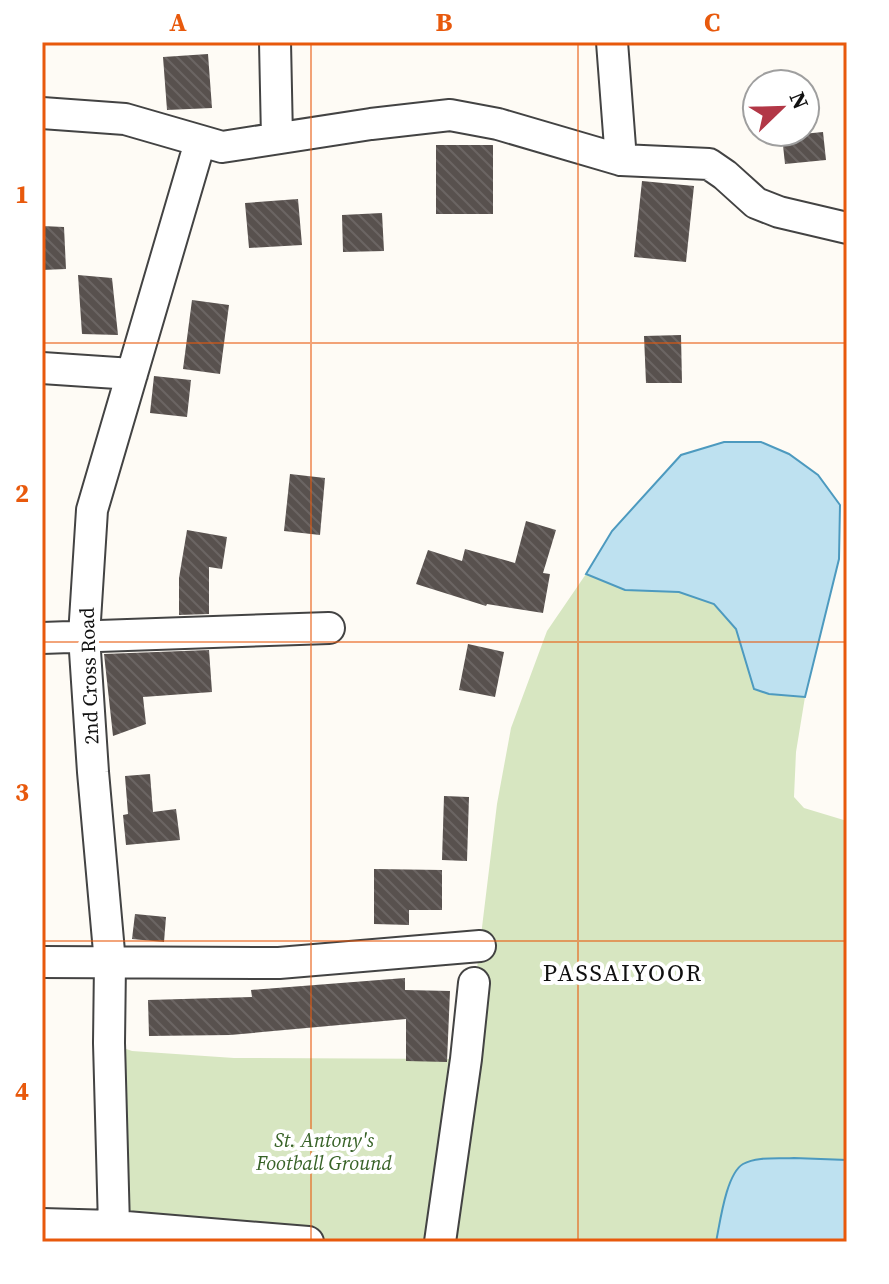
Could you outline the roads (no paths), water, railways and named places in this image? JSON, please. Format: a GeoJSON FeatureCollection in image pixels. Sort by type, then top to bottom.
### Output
{"type":"FeatureCollection","features":[{"type":"Feature","properties":{"kind":"street"},"geometry":{"type":"LineString","coordinates":[[275,42],[277,138]]}},
{"type":"Feature","properties":{"kind":"street"},"geometry":{"type":"LineString","coordinates":[[612,42],[621,160]]}},
{"type":"Feature","properties":{"kind":"street"},"geometry":{"type":"LineString","coordinates":[[42,113],[125,119],[222,147],[450,115],[498,124],[621,160],[709,164],[756,203],[779,212],[847,228]]}},
{"type":"Feature","properties":{"kind":"street","name":"2nd Cross Road"},"geometry":{"type":"LineString","coordinates":[[114,1226],[110,963],[84,636],[92,510],[200,142]]}},
{"type":"Feature","properties":{"kind":"street"},"geometry":{"type":"LineString","coordinates":[[42,368],[132,374]]}},
{"type":"Feature","properties":{"kind":"street"},"geometry":{"type":"LineString","coordinates":[[42,638],[329,628]]}},
{"type":"Feature","properties":{"kind":"street"},"geometry":{"type":"LineString","coordinates":[[42,962],[279,963],[480,946]]}},
{"type":"Feature","properties":{"kind":"street"},"geometry":{"type":"LineString","coordinates":[[440,1242],[474,983]]}},
{"type":"Feature","properties":{"kind":"street"},"geometry":{"type":"LineString","coordinates":[[42,1224],[114,1226],[308,1242]]}},
{"type":"Feature","properties":{"kind":"water"},"geometry":{"type":"Polygon","coordinates":[[[724,442],[761,442],[789,454],[818,475],[840,505],[839,559],[805,697],[769,694],[754,689],[736,629],[714,604],[679,592],[625,590],[586,574],[612,531],[681,455],[724,442]]]}},
{"type":"Feature","properties":{"kind":"water"},"geometry":{"type":"Polygon","coordinates":[[[755,1160],[847,1160],[847,1242],[716,1242],[725,1200],[737,1169],[755,1160]]]}},
{"type":"Feature","properties":{"kind":"district","name":"PASSAIYOOR"},"geometry":{"type":"Point","coordinates":[623,973]}},
{"type":"Feature","properties":{"kind":"park label","name":"St. Antony's Football Ground"},"geometry":{"type":"Point","coordinates":[324,1152]}}]}
